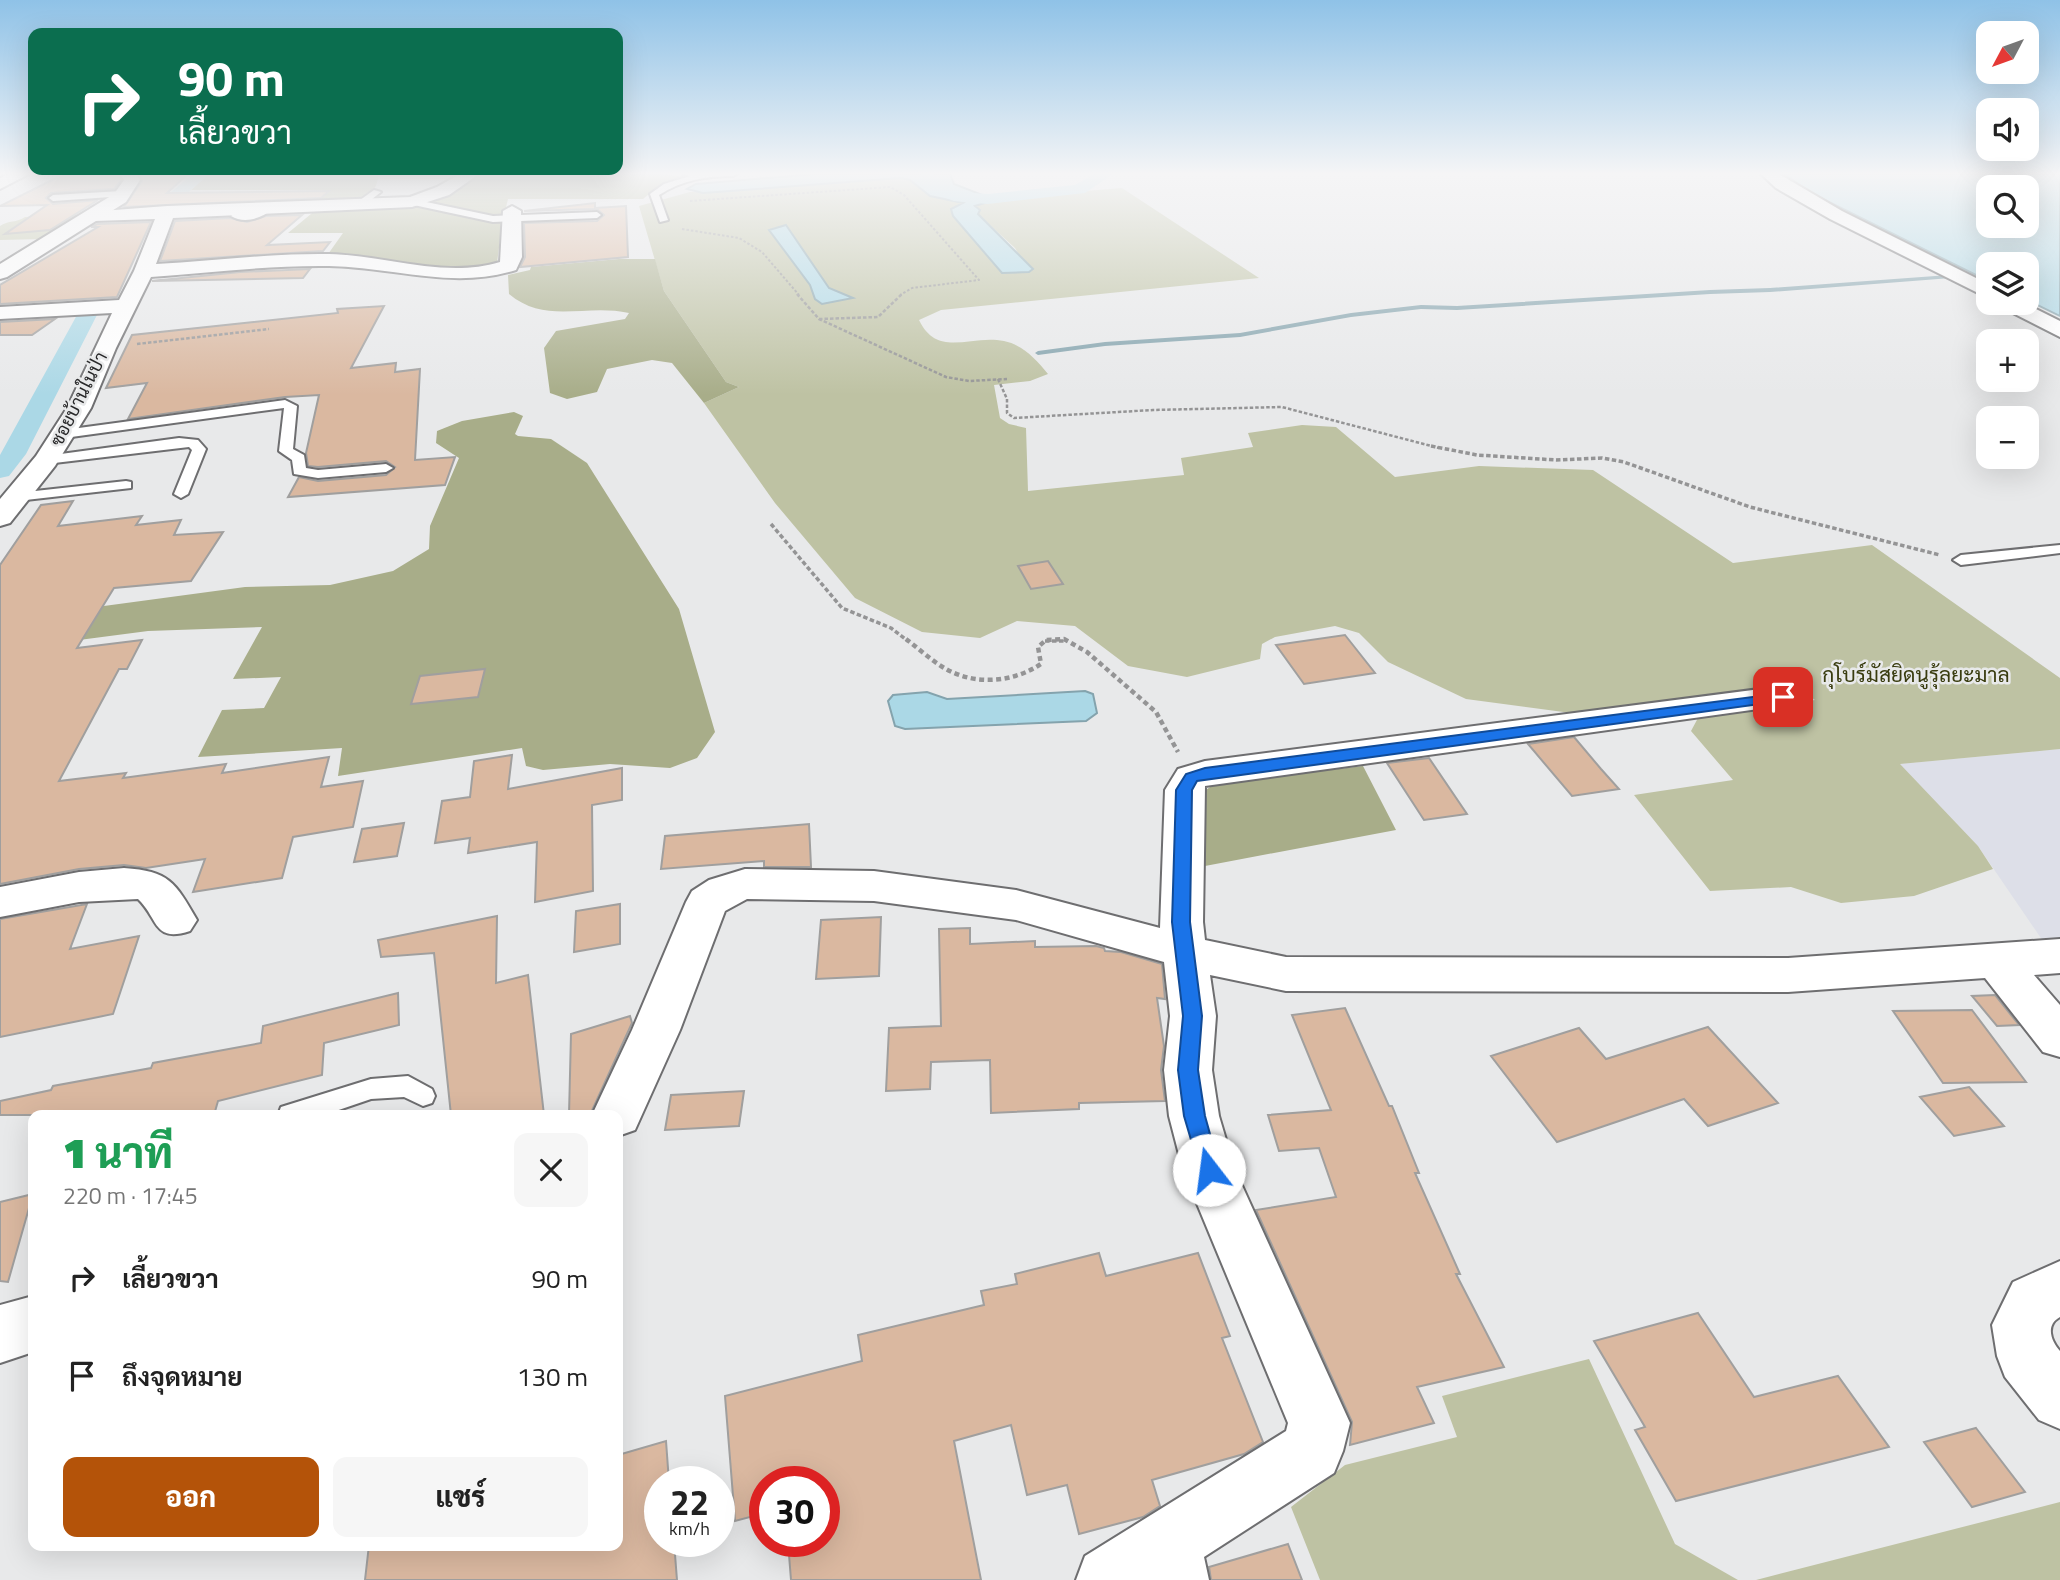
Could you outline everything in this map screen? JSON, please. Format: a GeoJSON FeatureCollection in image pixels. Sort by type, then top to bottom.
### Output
{"type":"FeatureCollection","features":[{"type":"Feature","properties":{"kind":"street"},"geometry":{"type":"LineString","coordinates":[[0,273],[42,248]]}},
{"type":"Feature","properties":{"kind":"street","name":"ซอยบ้านในป่า"},"geometry":{"type":"LineString","coordinates":[[0,517],[46,460],[79,408],[153,248]]}},
{"type":"Feature","properties":{"kind":"street"},"geometry":{"type":"LineString","coordinates":[[144,271],[329,260],[359,261],[430,272],[496,270],[509,266],[512,248]]}},
{"type":"Feature","properties":{"kind":"street"},"geometry":{"type":"LineString","coordinates":[[1901,248],[1976,286]]}},
{"type":"Feature","properties":{"kind":"street"},"geometry":{"type":"LineString","coordinates":[[0,313],[126,306]]}},
{"type":"Feature","properties":{"kind":"street"},"geometry":{"type":"LineString","coordinates":[[2031,315],[2060,330]]}},
{"type":"Feature","properties":{"kind":"street"},"geometry":{"type":"LineString","coordinates":[[1109,1580],[1172,1562],[1312,1451],[1319,1423],[1209,1170],[1194,1116],[1188,1070],[1193,1016],[1181,922],[1184,790],[1191,778],[1205,773],[1783,697]]}},
{"type":"Feature","properties":{"kind":"street"},"geometry":{"type":"LineString","coordinates":[[0,902],[108,883],[133,882],[153,888],[175,920]]}},
{"type":"Feature","properties":{"kind":"street"},"geometry":{"type":"LineString","coordinates":[[619,1110],[656,1030],[707,902],[724,891],[744,884],[874,886],[1016,905],[1239,966],[1286,974],[1788,975],[2060,956]]}},
{"type":"Feature","properties":{"kind":"street"},"geometry":{"type":"LineString","coordinates":[[1997,962],[2060,1038]]}},
{"type":"Feature","properties":{"kind":"street"},"geometry":{"type":"LineString","coordinates":[[2060,1288],[2033,1301],[2021,1325],[2026,1356],[2060,1399]]}},
{"type":"Feature","properties":{"kind":"street"},"geometry":{"type":"LineString","coordinates":[[0,1334],[28,1326]]}},
{"type":"Feature","properties":{"kind":"lane"},"geometry":{"type":"LineString","coordinates":[[64,434],[285,404],[291,406],[286,451],[299,458],[299,471],[318,474],[386,468]]}},
{"type":"Feature","properties":{"kind":"lane"},"geometry":{"type":"LineString","coordinates":[[46,460],[179,442],[193,443],[199,449],[181,494]]}},
{"type":"Feature","properties":{"kind":"lane"},"geometry":{"type":"LineString","coordinates":[[17,497],[126,485]]}},
{"type":"Feature","properties":{"kind":"lane"},"geometry":{"type":"LineString","coordinates":[[1961,561],[2060,549]]}},
{"type":"Feature","properties":{"kind":"lane"},"geometry":{"type":"LineString","coordinates":[[306,1110],[371,1089],[408,1086],[423,1096]]}},
{"type":"Feature","properties":{"kind":"path"},"geometry":{"type":"LineString","coordinates":[[755,248],[762,252],[819,319],[946,377],[969,381],[1007,379]]}},
{"type":"Feature","properties":{"kind":"path"},"geometry":{"type":"LineString","coordinates":[[819,319],[878,317],[901,294],[912,288],[979,280],[951,248]]}},
{"type":"Feature","properties":{"kind":"path"},"geometry":{"type":"LineString","coordinates":[[105,348],[269,329]]}},
{"type":"Feature","properties":{"kind":"path"},"geometry":{"type":"LineString","coordinates":[[998,379],[1007,399],[1007,412],[1014,418],[1153,410],[1282,407],[1434,447],[1476,455],[1556,460],[1602,458],[1624,463],[1750,507],[1961,561]]}},
{"type":"Feature","properties":{"kind":"path"},"geometry":{"type":"LineString","coordinates":[[771,524],[842,608],[891,628],[948,670],[987,681],[1025,676],[1041,664],[1038,647],[1046,640],[1065,639],[1087,652],[1156,712],[1191,778]]}},
{"type":"Feature","properties":{"kind":"shaded area"},"geometry":{"type":"Polygon","coordinates":[[[2060,749],[2060,946],[2047,947],[1978,846],[1899,764],[2060,749]]]}},
{"type":"Feature","properties":{"kind":"green space"},"geometry":{"type":"Polygon","coordinates":[[[333,248],[499,248],[497,263],[461,270],[413,268],[326,257],[333,248]]]}},
{"type":"Feature","properties":{"kind":"green space","name":"กุโบร์มัสยิดนูรุ้ลยะมาล"},"geometry":{"type":"Polygon","coordinates":[[[651,248],[988,248],[1002,273],[1029,272],[1015,248],[1213,248],[1259,278],[941,310],[919,320],[927,332],[945,342],[991,340],[1011,343],[1029,353],[1048,374],[1030,381],[994,385],[1000,418],[1009,424],[1026,428],[1028,491],[1184,475],[1181,458],[1253,447],[1248,433],[1302,425],[1336,427],[1395,477],[1479,466],[1593,470],[1733,563],[1872,545],[2060,678],[2060,749],[1900,764],[1978,846],[1993,869],[1914,896],[1841,903],[1791,887],[1710,891],[1634,795],[1733,780],[1691,731],[1698,718],[1815,700],[1797,686],[1571,713],[1466,699],[1388,662],[1359,633],[1335,626],[1275,637],[1262,644],[1260,659],[1187,677],[1128,666],[1075,626],[1017,621],[980,638],[922,632],[855,598],[775,503],[704,403],[739,387],[726,382],[664,291],[651,248]]]}},
{"type":"Feature","properties":{"kind":"green space"},"geometry":{"type":"Polygon","coordinates":[[[619,259],[655,259],[664,291],[726,382],[739,387],[704,403],[672,363],[652,360],[607,369],[597,392],[567,399],[550,393],[544,348],[556,331],[625,319],[629,313],[537,309],[509,294],[508,275],[530,270],[531,267],[619,259]]]}},
{"type":"Feature","properties":{"kind":"green space"},"geometry":{"type":"Polygon","coordinates":[[[514,412],[523,416],[515,434],[551,439],[587,463],[679,609],[715,732],[697,758],[670,768],[610,764],[543,770],[526,766],[522,748],[338,776],[342,748],[198,757],[222,710],[264,708],[281,677],[233,679],[262,627],[148,631],[56,643],[0,620],[245,587],[330,585],[393,571],[429,549],[430,526],[459,458],[436,443],[437,431],[462,421],[514,412]]]}},
{"type":"Feature","properties":{"kind":"green space"},"geometry":{"type":"Polygon","coordinates":[[[1363,766],[1396,830],[1205,866],[1198,796],[1214,784],[1363,766]]]}},
{"type":"Feature","properties":{"kind":"green space"},"geometry":{"type":"Polygon","coordinates":[[[1589,1359],[1675,1544],[1738,1580],[1320,1580],[1291,1507],[1345,1465],[1457,1437],[1442,1396],[1589,1359]]]}},
{"type":"Feature","properties":{"kind":"green space"},"geometry":{"type":"Polygon","coordinates":[[[2060,1502],[2060,1580],[1756,1580],[2060,1502]]]}},
{"type":"Feature","properties":{"kind":"water"},"geometry":{"type":"Polygon","coordinates":[[[782,248],[802,248],[829,288],[853,298],[822,304],[815,299],[810,285],[782,248]]]}},
{"type":"Feature","properties":{"kind":"water"},"geometry":{"type":"Polygon","coordinates":[[[980,248],[1012,248],[1033,269],[1029,272],[1002,273],[980,248]]]}},
{"type":"Feature","properties":{"kind":"water"},"geometry":{"type":"Polygon","coordinates":[[[1921,248],[2060,248],[2060,316],[2039,306],[2039,252],[1976,252],[1976,275],[1921,248]]]}},
{"type":"Feature","properties":{"kind":"water"},"geometry":{"type":"Polygon","coordinates":[[[1085,691],[1093,694],[1097,713],[1086,721],[905,729],[895,726],[888,701],[893,695],[927,692],[947,699],[1085,691]]]}},
{"type":"Feature","properties":{"kind":"building"},"geometry":{"type":"Polygon","coordinates":[[[63,248],[139,248],[117,297],[0,304],[0,285],[63,248]]]}},
{"type":"Feature","properties":{"kind":"building"},"geometry":{"type":"Polygon","coordinates":[[[165,248],[326,248],[323,251],[160,261],[165,248]]]}},
{"type":"Feature","properties":{"kind":"building"},"geometry":{"type":"Polygon","coordinates":[[[525,248],[628,248],[628,257],[520,267],[525,257],[525,248]]]}},
{"type":"Feature","properties":{"kind":"building"},"geometry":{"type":"Polygon","coordinates":[[[310,269],[303,278],[152,281],[240,272],[310,269]]]}},
{"type":"Feature","properties":{"kind":"building"},"geometry":{"type":"Polygon","coordinates":[[[384,306],[351,368],[396,363],[395,372],[420,369],[415,460],[455,457],[445,485],[288,497],[299,477],[318,481],[386,475],[395,467],[386,461],[308,466],[306,453],[319,395],[285,397],[128,419],[147,383],[106,388],[132,335],[338,313],[337,309],[384,306]]]}},
{"type":"Feature","properties":{"kind":"building"},"geometry":{"type":"Polygon","coordinates":[[[55,319],[32,335],[0,335],[0,322],[55,319]]]}},
{"type":"Feature","properties":{"kind":"building"},"geometry":{"type":"Polygon","coordinates":[[[73,501],[58,526],[142,516],[136,525],[181,520],[174,535],[223,532],[191,581],[114,588],[77,648],[142,640],[127,669],[119,669],[59,781],[126,773],[123,778],[226,764],[222,773],[329,757],[321,787],[363,781],[353,827],[293,837],[282,878],[193,892],[205,859],[146,868],[124,865],[79,869],[0,884],[0,565],[41,505],[73,501]]]}},
{"type":"Feature","properties":{"kind":"building"},"geometry":{"type":"Polygon","coordinates":[[[1048,561],[1063,584],[1031,589],[1018,566],[1048,561]]]}},
{"type":"Feature","properties":{"kind":"building"},"geometry":{"type":"Polygon","coordinates":[[[1345,635],[1375,673],[1304,684],[1276,645],[1345,635]]]}},
{"type":"Feature","properties":{"kind":"building"},"geometry":{"type":"Polygon","coordinates":[[[485,669],[478,697],[411,704],[420,676],[485,669]]]}},
{"type":"Feature","properties":{"kind":"building"},"geometry":{"type":"Polygon","coordinates":[[[1574,737],[1619,789],[1572,796],[1528,744],[1574,737]]]}},
{"type":"Feature","properties":{"kind":"building"},"geometry":{"type":"Polygon","coordinates":[[[512,755],[508,789],[622,768],[622,800],[592,805],[593,891],[535,902],[537,842],[468,853],[470,838],[435,843],[442,801],[470,797],[474,761],[512,755]]]}},
{"type":"Feature","properties":{"kind":"building"},"geometry":{"type":"Polygon","coordinates":[[[1429,758],[1467,814],[1424,820],[1387,763],[1429,758]]]}},
{"type":"Feature","properties":{"kind":"building"},"geometry":{"type":"Polygon","coordinates":[[[404,823],[397,856],[354,862],[362,829],[404,823]]]}},
{"type":"Feature","properties":{"kind":"building"},"geometry":{"type":"Polygon","coordinates":[[[809,824],[811,867],[764,867],[764,861],[661,869],[665,836],[809,824]]]}},
{"type":"Feature","properties":{"kind":"building"},"geometry":{"type":"Polygon","coordinates":[[[87,904],[70,949],[139,936],[113,1014],[0,1037],[0,919],[87,904]]]}},
{"type":"Feature","properties":{"kind":"building"},"geometry":{"type":"Polygon","coordinates":[[[620,904],[620,944],[574,952],[576,911],[620,904]]]}},
{"type":"Feature","properties":{"kind":"building"},"geometry":{"type":"Polygon","coordinates":[[[497,916],[496,983],[528,975],[543,1110],[450,1110],[434,953],[381,957],[378,940],[497,916]]]}},
{"type":"Feature","properties":{"kind":"building"},"geometry":{"type":"Polygon","coordinates":[[[881,917],[879,976],[816,979],[821,920],[881,917]]]}},
{"type":"Feature","properties":{"kind":"building"},"geometry":{"type":"Polygon","coordinates":[[[970,928],[970,944],[1035,941],[1035,947],[1096,946],[1104,948],[1105,951],[1121,952],[1162,964],[1165,999],[1157,998],[1164,1046],[1161,1070],[1165,1101],[1079,1103],[1079,1109],[991,1113],[990,1060],[931,1062],[930,1089],[886,1091],[889,1028],[941,1026],[939,929],[970,928]]]}},
{"type":"Feature","properties":{"kind":"building"},"geometry":{"type":"Polygon","coordinates":[[[398,993],[399,1025],[324,1043],[322,1075],[218,1101],[215,1110],[28,1110],[28,1115],[0,1115],[0,1101],[51,1090],[53,1086],[151,1068],[153,1063],[261,1043],[263,1026],[398,993]]]}},
{"type":"Feature","properties":{"kind":"building"},"geometry":{"type":"Polygon","coordinates":[[[1995,995],[2019,1025],[1997,1026],[1972,996],[1995,995]]]}},
{"type":"Feature","properties":{"kind":"building"},"geometry":{"type":"Polygon","coordinates":[[[1345,1008],[1389,1106],[1392,1106],[1419,1173],[1415,1173],[1460,1274],[1456,1274],[1504,1367],[1417,1387],[1434,1423],[1350,1445],[1352,1422],[1256,1210],[1336,1197],[1319,1148],[1279,1151],[1268,1115],[1331,1110],[1292,1015],[1345,1008]]]}},
{"type":"Feature","properties":{"kind":"building"},"geometry":{"type":"Polygon","coordinates":[[[1972,1010],[2026,1082],[1943,1083],[1893,1011],[1972,1010]]]}},
{"type":"Feature","properties":{"kind":"building"},"geometry":{"type":"Polygon","coordinates":[[[630,1016],[632,1023],[592,1110],[569,1110],[571,1034],[630,1016]]]}},
{"type":"Feature","properties":{"kind":"building"},"geometry":{"type":"Polygon","coordinates":[[[1708,1027],[1778,1103],[1708,1126],[1684,1099],[1557,1142],[1491,1056],[1579,1028],[1606,1059],[1708,1027]]]}},
{"type":"Feature","properties":{"kind":"building"},"geometry":{"type":"Polygon","coordinates":[[[1969,1087],[2004,1126],[1954,1136],[1920,1097],[1969,1087]]]}},
{"type":"Feature","properties":{"kind":"building"},"geometry":{"type":"Polygon","coordinates":[[[744,1091],[739,1126],[665,1130],[671,1095],[744,1091]]]}},
{"type":"Feature","properties":{"kind":"building"},"geometry":{"type":"Polygon","coordinates":[[[28,1195],[28,1212],[8,1282],[0,1281],[0,1202],[28,1195]]]}},
{"type":"Feature","properties":{"kind":"building"},"geometry":{"type":"Polygon","coordinates":[[[1099,1253],[1106,1276],[1198,1253],[1230,1336],[1222,1338],[1263,1442],[1244,1454],[1152,1480],[1160,1506],[1143,1517],[1079,1534],[1067,1485],[1027,1495],[1011,1425],[954,1441],[981,1580],[791,1580],[789,1557],[840,1557],[840,1466],[749,1466],[749,1517],[735,1521],[735,1466],[731,1466],[725,1396],[862,1361],[858,1335],[984,1305],[981,1291],[1017,1284],[1015,1274],[1099,1253]]]}},
{"type":"Feature","properties":{"kind":"building"},"geometry":{"type":"Polygon","coordinates":[[[1698,1313],[1754,1397],[1838,1376],[1889,1447],[1676,1501],[1635,1430],[1645,1427],[1594,1341],[1698,1313]]]}},
{"type":"Feature","properties":{"kind":"building"},"geometry":{"type":"Polygon","coordinates":[[[1976,1428],[2025,1492],[1972,1507],[1924,1442],[1976,1428]]]}},
{"type":"Feature","properties":{"kind":"building"},"geometry":{"type":"Polygon","coordinates":[[[666,1441],[668,1466],[644,1466],[644,1557],[675,1557],[677,1580],[365,1580],[368,1551],[623,1551],[623,1454],[666,1441]]]}},
{"type":"Feature","properties":{"kind":"building"},"geometry":{"type":"Polygon","coordinates":[[[1288,1544],[1302,1580],[1211,1580],[1209,1567],[1288,1544]]]}},
{"type":"Feature","properties":{"kind":"waterway"},"geometry":{"type":"LineString","coordinates":[[1038,353],[1105,344],[1240,335],[1351,315],[1421,307],[1457,308],[1949,277]]}},
{"type":"Feature","properties":{"kind":"waterway"},"geometry":{"type":"LineString","coordinates":[[0,471],[14,454],[87,315]]}},
{"type":"Feature","properties":{"kind":"route"},"geometry":{"type":"LineString","coordinates":[[1209,1170],[1194,1116],[1188,1070],[1193,1016],[1181,922],[1184,790],[1191,778],[1205,773],[1783,697]]}}]}
